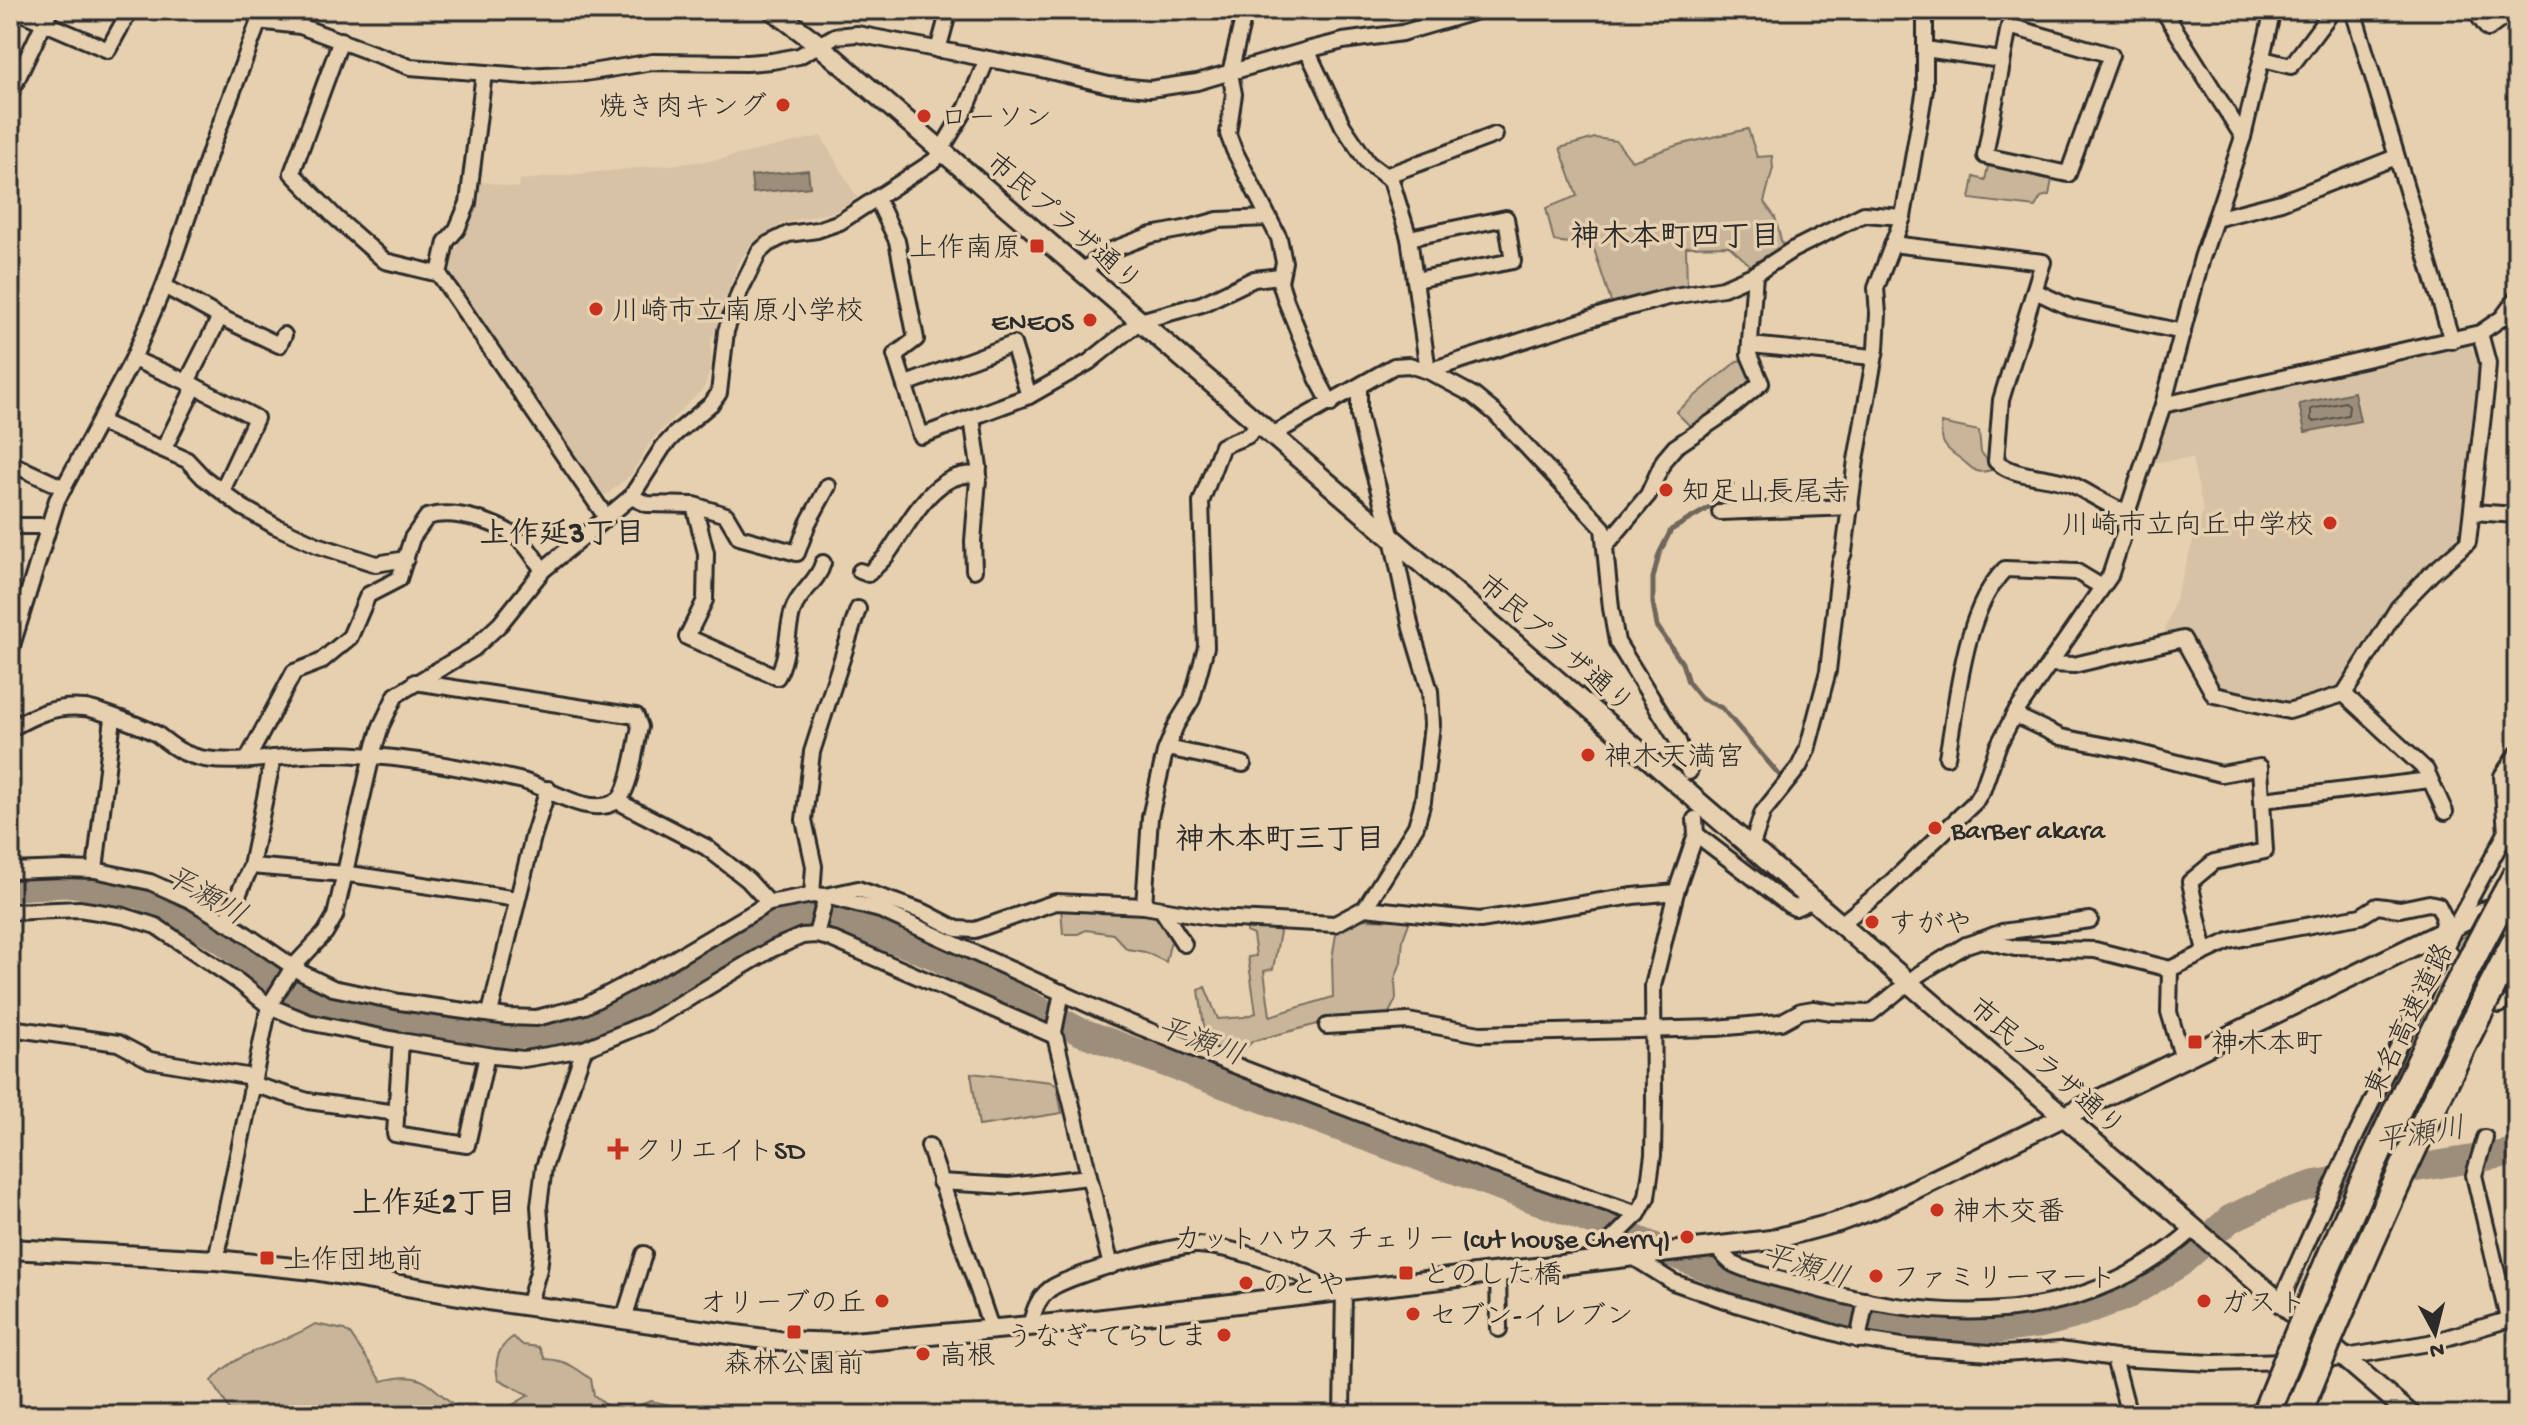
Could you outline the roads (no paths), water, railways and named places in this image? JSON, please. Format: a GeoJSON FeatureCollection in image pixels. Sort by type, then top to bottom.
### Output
{"type":"FeatureCollection","features":[{"type":"Feature","properties":{"kind":"highway","name":"東名高速道路"},"geometry":{"type":"LineString","coordinates":[[2265,1415],[2306,1314],[2409,1084],[2517,874]]}},
{"type":"Feature","properties":{"kind":"highway"},"geometry":{"type":"LineString","coordinates":[[2297,1415],[2341,1307],[2413,1151],[2517,939]]}},
{"type":"Feature","properties":{"kind":"street"},"geometry":{"type":"LineString","coordinates":[[15,10],[47,17],[108,50],[130,10]]}},
{"type":"Feature","properties":{"kind":"street","name":"市民プラザ通り"},"geometry":{"type":"LineString","coordinates":[[773,10],[818,44],[2411,1415]]}},
{"type":"Feature","properties":{"kind":"street"},"geometry":{"type":"LineString","coordinates":[[938,50],[949,10]]}},
{"type":"Feature","properties":{"kind":"street"},"geometry":{"type":"LineString","coordinates":[[1245,10],[1230,73],[1234,94],[1228,134],[1279,238],[1284,262],[1280,276],[1286,301],[1317,378],[1331,404]]}},
{"type":"Feature","properties":{"kind":"street"},"geometry":{"type":"LineString","coordinates":[[10,652],[47,526],[133,359],[164,286],[260,15],[341,40],[410,67],[525,76],[585,73],[653,62],[747,63],[799,56],[835,36],[857,34],[1109,85],[1150,89],[1197,82],[1307,50],[1343,41],[1402,33],[1481,10]]}},
{"type":"Feature","properties":{"kind":"street"},"geometry":{"type":"LineString","coordinates":[[1751,848],[1763,812],[1799,767],[1813,729],[1828,671],[1838,575],[1873,357],[1878,314],[1876,288],[1903,217],[1925,89],[1925,10]]}},
{"type":"Feature","properties":{"kind":"street"},"geometry":{"type":"LineString","coordinates":[[2163,10],[2243,137]]}},
{"type":"Feature","properties":{"kind":"street"},"geometry":{"type":"LineString","coordinates":[[1841,924],[1884,889],[1975,802],[2014,715],[2110,576],[2127,513],[2163,405],[2215,219],[2243,137],[2273,10]]}},
{"type":"Feature","properties":{"kind":"street"},"geometry":{"type":"LineString","coordinates":[[2263,59],[2291,66],[2333,10]]}},
{"type":"Feature","properties":{"kind":"street"},"geometry":{"type":"LineString","coordinates":[[2353,10],[2452,341]]}},
{"type":"Feature","properties":{"kind":"street"},"geometry":{"type":"LineString","coordinates":[[2474,10],[2488,29],[2514,10]]}},
{"type":"Feature","properties":{"kind":"street"},"geometry":{"type":"LineString","coordinates":[[10,94],[47,17]]}},
{"type":"Feature","properties":{"kind":"street"},"geometry":{"type":"LineString","coordinates":[[2009,26],[2111,55],[2068,174],[1985,156],[2001,60],[2009,26]]}},
{"type":"Feature","properties":{"kind":"street"},"geometry":{"type":"LineString","coordinates":[[341,40],[292,173],[335,217],[385,261],[439,274],[606,517]]}},
{"type":"Feature","properties":{"kind":"street"},"geometry":{"type":"LineString","coordinates":[[1925,49],[2001,60]]}},
{"type":"Feature","properties":{"kind":"street"},"geometry":{"type":"LineString","coordinates":[[1307,50],[1343,126],[1368,163],[1391,180],[1409,238],[1428,371]]}},
{"type":"Feature","properties":{"kind":"street"},"geometry":{"type":"LineString","coordinates":[[216,1260],[269,1006],[293,967],[330,925],[347,874],[372,755],[396,695],[473,649],[500,624],[543,570],[631,497],[663,447],[719,393],[726,331],[739,293],[759,252],[788,234],[817,230],[840,222],[924,169],[942,151],[967,107],[987,59]]}},
{"type":"Feature","properties":{"kind":"street"},"geometry":{"type":"LineString","coordinates":[[439,274],[446,242],[457,229],[468,203],[484,73]]}},
{"type":"Feature","properties":{"kind":"street"},"geometry":{"type":"LineString","coordinates":[[1385,176],[1495,135]]}},
{"type":"Feature","properties":{"kind":"street"},"geometry":{"type":"LineString","coordinates":[[2215,219],[2281,202],[2396,157]]}},
{"type":"Feature","properties":{"kind":"street"},"geometry":{"type":"LineString","coordinates":[[877,199],[897,241],[916,339],[895,355],[921,436],[1029,396],[1089,362],[1140,321],[1202,304],[1254,279],[1280,276]]}},
{"type":"Feature","properties":{"kind":"street"},"geometry":{"type":"LineString","coordinates":[[1428,371],[1653,300],[1723,288],[1755,274],[1792,250],[1864,214],[1903,217]]}},
{"type":"Feature","properties":{"kind":"street"},"geometry":{"type":"LineString","coordinates":[[1081,272],[1109,251],[1151,235],[1218,220],[1268,218]]}},
{"type":"Feature","properties":{"kind":"street"},"geometry":{"type":"LineString","coordinates":[[1409,238],[1506,218],[1513,261],[1415,280]]}},
{"type":"Feature","properties":{"kind":"street"},"geometry":{"type":"LineString","coordinates":[[1892,244],[2043,262],[2001,400],[1996,461],[2005,469],[2073,485],[2103,504],[2127,513]]}},
{"type":"Feature","properties":{"kind":"street"},"geometry":{"type":"LineString","coordinates":[[1606,545],[1648,495],[1664,460],[1675,447],[1724,414],[1761,383],[1749,355],[1755,274]]}},
{"type":"Feature","properties":{"kind":"street"},"geometry":{"type":"LineString","coordinates":[[164,286],[279,345],[284,335]]}},
{"type":"Feature","properties":{"kind":"street"},"geometry":{"type":"LineString","coordinates":[[2035,291],[2071,308],[2183,332]]}},
{"type":"Feature","properties":{"kind":"street"},"geometry":{"type":"LineString","coordinates":[[2163,405],[2480,333],[2502,318],[2517,298]]}},
{"type":"Feature","properties":{"kind":"street"},"geometry":{"type":"LineString","coordinates":[[164,448],[220,317]]}},
{"type":"Feature","properties":{"kind":"street"},"geometry":{"type":"LineString","coordinates":[[2049,664],[2074,665],[2183,639],[2214,695],[2289,711],[2344,694],[2398,608],[2468,542],[2488,363],[2480,333]]}},
{"type":"Feature","properties":{"kind":"street"},"geometry":{"type":"LineString","coordinates":[[906,384],[1013,344],[1029,396]]}},
{"type":"Feature","properties":{"kind":"street"},"geometry":{"type":"LineString","coordinates":[[1750,345],[1873,357]]}},
{"type":"Feature","properties":{"kind":"street"},"geometry":{"type":"LineString","coordinates":[[133,359],[191,384],[256,418],[222,491]]}},
{"type":"Feature","properties":{"kind":"street"},"geometry":{"type":"LineString","coordinates":[[1144,906],[1150,817],[1167,748],[1176,725],[1192,699],[1206,647],[1201,502],[1222,446],[1331,404],[1394,366],[1409,365],[1428,371],[1473,395],[1495,413],[1603,528],[1617,642],[1678,741],[1689,772]]}},
{"type":"Feature","properties":{"kind":"street"},"geometry":{"type":"LineString","coordinates":[[10,871],[95,870],[139,879],[169,889],[226,922],[293,967],[333,988],[400,1002],[508,1017],[536,1018],[585,1006],[682,955],[769,903],[820,898],[858,889],[924,912],[957,929],[975,930],[1056,902],[1144,906],[1215,918],[1335,924],[1365,908],[1416,826],[1423,801],[1432,725],[1430,691],[1411,628],[1392,538],[1359,415],[1359,387]]}},
{"type":"Feature","properties":{"kind":"street"},"geometry":{"type":"LineString","coordinates":[[972,418],[979,475],[973,541],[974,570]]}},
{"type":"Feature","properties":{"kind":"street"},"geometry":{"type":"LineString","coordinates":[[100,422],[187,460],[203,477],[242,507],[317,545],[376,564],[406,559]]}},
{"type":"Feature","properties":{"kind":"street"},"geometry":{"type":"LineString","coordinates":[[10,463],[64,488]]}},
{"type":"Feature","properties":{"kind":"street"},"geometry":{"type":"LineString","coordinates":[[867,575],[885,557],[936,490],[963,473],[979,475]]}},
{"type":"Feature","properties":{"kind":"street"},"geometry":{"type":"LineString","coordinates":[[631,497],[647,504],[694,505],[726,515],[739,537],[797,553],[808,523],[828,486]]}},
{"type":"Feature","properties":{"kind":"street"},"geometry":{"type":"LineString","coordinates":[[694,505],[706,553],[705,600],[687,637],[777,677],[783,666],[793,607],[820,575],[823,563]]}},
{"type":"Feature","properties":{"kind":"street"},"geometry":{"type":"LineString","coordinates":[[1720,512],[1851,507]]}},
{"type":"Feature","properties":{"kind":"street"},"geometry":{"type":"LineString","coordinates":[[247,760],[294,672],[320,662],[350,637],[368,595],[399,579],[412,538],[427,517],[448,512],[490,524],[523,543],[543,570]]}},
{"type":"Feature","properties":{"kind":"street"},"geometry":{"type":"LineString","coordinates":[[2473,512],[2517,515]]}},
{"type":"Feature","properties":{"kind":"street"},"geometry":{"type":"LineString","coordinates":[[10,526],[47,526]]}},
{"type":"Feature","properties":{"kind":"street"},"geometry":{"type":"LineString","coordinates":[[1947,757],[1970,639],[1989,585],[2005,569],[2077,572],[2102,587]]}},
{"type":"Feature","properties":{"kind":"street"},"geometry":{"type":"LineString","coordinates":[[817,930],[820,898],[804,820],[812,752],[858,609]]}},
{"type":"Feature","properties":{"kind":"street"},"geometry":{"type":"LineString","coordinates":[[10,729],[35,714],[60,708],[87,708],[143,727],[168,746],[206,759],[372,755],[532,782],[585,805],[600,807],[617,801],[625,792],[640,727],[636,716],[415,682]]}},
{"type":"Feature","properties":{"kind":"street"},"geometry":{"type":"LineString","coordinates":[[2344,694],[2426,770],[2445,812]]}},
{"type":"Feature","properties":{"kind":"street"},"geometry":{"type":"LineString","coordinates":[[2014,715],[2061,737],[2128,750],[2221,774],[2260,767],[2265,851],[2214,862],[2190,882],[2205,952]]}},
{"type":"Feature","properties":{"kind":"street"},"geometry":{"type":"LineString","coordinates":[[95,870],[113,718]]}},
{"type":"Feature","properties":{"kind":"street"},"geometry":{"type":"LineString","coordinates":[[1167,748],[1243,764]]}},
{"type":"Feature","properties":{"kind":"street"},"geometry":{"type":"LineString","coordinates":[[2280,1303],[2445,950],[2449,928],[2506,833],[2502,776],[2517,754]]}},
{"type":"Feature","properties":{"kind":"street"},"geometry":{"type":"LineString","coordinates":[[226,922],[251,866],[273,758]]}},
{"type":"Feature","properties":{"kind":"street"},"geometry":{"type":"LineString","coordinates":[[2263,800],[2430,780]]}},
{"type":"Feature","properties":{"kind":"street"},"geometry":{"type":"LineString","coordinates":[[490,1013],[517,899],[548,789]]}},
{"type":"Feature","properties":{"kind":"street"},"geometry":{"type":"LineString","coordinates":[[617,801],[706,847],[748,880],[769,903]]}},
{"type":"Feature","properties":{"kind":"street"},"geometry":{"type":"LineString","coordinates":[[1590,1261],[1638,1214],[1647,1197],[1653,1155],[1653,986],[1696,827],[1789,905],[1795,908],[1813,900]]}},
{"type":"Feature","properties":{"kind":"street"},"geometry":{"type":"LineString","coordinates":[[251,866],[347,874],[517,899]]}},
{"type":"Feature","properties":{"kind":"street"},"geometry":{"type":"LineString","coordinates":[[1365,908],[1480,920],[1676,892]]}},
{"type":"Feature","properties":{"kind":"street"},"geometry":{"type":"LineString","coordinates":[[10,1249],[216,1260],[313,1270],[528,1306],[791,1342],[842,1343],[1030,1326],[1716,1247],[1795,1235],[1876,1208],[2517,896]]}},
{"type":"Feature","properties":{"kind":"street"},"geometry":{"type":"LineString","coordinates":[[820,898],[880,910],[1062,995],[1234,1065],[1490,1163],[1638,1214]]}},
{"type":"Feature","properties":{"kind":"street"},"geometry":{"type":"LineString","coordinates":[[1981,940],[2015,948],[2095,950],[2170,969],[2229,941],[2361,916],[2377,906],[2400,909],[2429,903],[2438,905],[2449,928]]}},
{"type":"Feature","properties":{"kind":"street"},"geometry":{"type":"LineString","coordinates":[[10,912],[79,909],[124,916],[156,926],[269,1006],[308,1022],[337,1030],[487,1055],[524,1059],[584,1049],[649,1022],[772,949],[817,930],[1054,1034]]}},
{"type":"Feature","properties":{"kind":"street"},"geometry":{"type":"LineString","coordinates":[[1162,910],[1184,944]]}},
{"type":"Feature","properties":{"kind":"street"},"geometry":{"type":"LineString","coordinates":[[1327,1026],[1408,1021],[1480,1034],[1717,1028],[1781,1022],[1801,1011],[1813,1009],[1871,1013],[1939,961],[1981,940],[2002,932],[2090,920]]}},
{"type":"Feature","properties":{"kind":"street"},"geometry":{"type":"LineString","coordinates":[[2445,950],[2497,991],[2500,1005]]}},
{"type":"Feature","properties":{"kind":"street"},"geometry":{"type":"LineString","coordinates":[[2170,969],[2169,1012],[2183,1059]]}},
{"type":"Feature","properties":{"kind":"street"},"geometry":{"type":"LineString","coordinates":[[1062,995],[1054,1034],[1111,1266]]}},
{"type":"Feature","properties":{"kind":"street"},"geometry":{"type":"LineString","coordinates":[[10,1028],[118,1043],[150,1060],[252,1081],[308,1101],[397,1113]]}},
{"type":"Feature","properties":{"kind":"street"},"geometry":{"type":"LineString","coordinates":[[401,1041],[395,1134],[467,1145],[487,1055]]}},
{"type":"Feature","properties":{"kind":"street"},"geometry":{"type":"LineString","coordinates":[[528,1306],[539,1269],[542,1245],[539,1206],[544,1167],[584,1049]]}},
{"type":"Feature","properties":{"kind":"street"},"geometry":{"type":"LineString","coordinates":[[1633,1257],[1673,1282],[1739,1305],[1908,1347],[2004,1354],[2060,1350],[2114,1358],[2228,1363],[2287,1363],[2344,1358],[2429,1343],[2513,1318],[2474,1175],[2484,1141]]}},
{"type":"Feature","properties":{"kind":"street"},"geometry":{"type":"LineString","coordinates":[[929,1146],[991,1328]]}},
{"type":"Feature","properties":{"kind":"street"},"geometry":{"type":"LineString","coordinates":[[940,1182],[1009,1186],[1089,1177]]}},
{"type":"Feature","properties":{"kind":"street"},"geometry":{"type":"LineString","coordinates":[[1716,1247],[1732,1263],[1866,1302],[1938,1312],[1975,1313],[2052,1304],[2122,1279],[2196,1229]]}},
{"type":"Feature","properties":{"kind":"street"},"geometry":{"type":"LineString","coordinates":[[1030,1326],[1035,1305],[1051,1289],[1075,1277],[1193,1245],[1224,1248],[1301,1275],[1315,1282],[1317,1293]]}},
{"type":"Feature","properties":{"kind":"street"},"geometry":{"type":"LineString","coordinates":[[624,1319],[644,1254]]}},
{"type":"Feature","properties":{"kind":"street"},"geometry":{"type":"LineString","coordinates":[[1498,1272],[1499,1329]]}},
{"type":"Feature","properties":{"kind":"street"},"geometry":{"type":"LineString","coordinates":[[1342,1415],[1344,1289]]}},
{"type":"Feature","properties":{"kind":"street"},"geometry":{"type":"LineString","coordinates":[[1859,1334],[1866,1302]]}},
{"type":"Feature","properties":{"kind":"street"},"geometry":{"type":"LineString","coordinates":[[2114,1358],[2129,1415]]}},
{"type":"Feature","properties":{"kind":"water"},"geometry":{"type":"Polygon","coordinates":[[[808,170],[810,187],[753,193],[751,176],[808,170]]]}},
{"type":"Feature","properties":{"kind":"water"},"geometry":{"type":"Polygon","coordinates":[[[2354,392],[2360,421],[2305,432],[2299,404],[2354,392]]]}},
{"type":"Feature","properties":{"kind":"waterway"},"geometry":{"type":"LineString","coordinates":[[1732,484],[1712,506],[1671,530],[1659,554],[1653,578],[1653,603],[1657,626],[1682,663],[1688,682],[1702,699],[1722,708],[1781,777]]}},
{"type":"Feature","properties":{"kind":"waterway","name":"平瀬川"},"geometry":{"type":"LineString","coordinates":[[10,887],[70,883],[140,895],[220,938],[293,994],[328,1006],[500,1033],[540,1035],[582,1027],[636,1005],[785,919],[811,913],[842,919],[933,955],[1079,1031],[1566,1211],[1770,1293],[1871,1319],[1933,1328],[1985,1331],[2041,1324],[2072,1316],[2128,1295],[2179,1264],[2230,1219],[2274,1198],[2315,1184],[2517,1152]]}},
{"type":"Feature","properties":{"kind":"place","name":"焼き肉キング"},"geometry":{"type":"Point","coordinates":[783,105]}},
{"type":"Feature","properties":{"kind":"place","name":"ローソン"},"geometry":{"type":"Point","coordinates":[924,116]}},
{"type":"Feature","properties":{"kind":"place","name":"上作南原"},"geometry":{"type":"Point","coordinates":[1037,246]}},
{"type":"Feature","properties":{"kind":"place","name":"川崎市立南原小学校"},"geometry":{"type":"Point","coordinates":[596,309]}},
{"type":"Feature","properties":{"kind":"place","name":"ENEOS"},"geometry":{"type":"Point","coordinates":[1090,320]}},
{"type":"Feature","properties":{"kind":"place","name":"知足山長尾寺"},"geometry":{"type":"Point","coordinates":[1666,490]}},
{"type":"Feature","properties":{"kind":"place","name":"川崎市立向丘中学校"},"geometry":{"type":"Point","coordinates":[2330,523]}},
{"type":"Feature","properties":{"kind":"place","name":"神木天満宮"},"geometry":{"type":"Point","coordinates":[1588,755]}},
{"type":"Feature","properties":{"kind":"place","name":"BarBer akara"},"geometry":{"type":"Point","coordinates":[1935,828]}},
{"type":"Feature","properties":{"kind":"place","name":"すがや"},"geometry":{"type":"Point","coordinates":[1872,922]}},
{"type":"Feature","properties":{"kind":"place","name":"神木本町"},"geometry":{"type":"Point","coordinates":[2195,1042]}},
{"type":"Feature","properties":{"kind":"place","name":"クリエイトSD"},"geometry":{"type":"Point","coordinates":[618,1149]}},
{"type":"Feature","properties":{"kind":"place","name":"神木交番"},"geometry":{"type":"Point","coordinates":[1937,1210]}},
{"type":"Feature","properties":{"kind":"place","name":"カットハウス チェリー (cut house Cherry)"},"geometry":{"type":"Point","coordinates":[1687,1237]}},
{"type":"Feature","properties":{"kind":"place","name":"上作団地前"},"geometry":{"type":"Point","coordinates":[267,1258]}},
{"type":"Feature","properties":{"kind":"place","name":"とのした橋"},"geometry":{"type":"Point","coordinates":[1406,1273]}},
{"type":"Feature","properties":{"kind":"place","name":"ファミリーマート"},"geometry":{"type":"Point","coordinates":[1876,1276]}},
{"type":"Feature","properties":{"kind":"place","name":"のとや"},"geometry":{"type":"Point","coordinates":[1246,1283]}},
{"type":"Feature","properties":{"kind":"place","name":"オリーブの丘"},"geometry":{"type":"Point","coordinates":[882,1301]}},
{"type":"Feature","properties":{"kind":"place","name":"ガスト"},"geometry":{"type":"Point","coordinates":[2204,1301]}},
{"type":"Feature","properties":{"kind":"place","name":"セブン-イレブン"},"geometry":{"type":"Point","coordinates":[1413,1314]}},
{"type":"Feature","properties":{"kind":"place","name":"森林公園前"},"geometry":{"type":"Point","coordinates":[794,1332]}},
{"type":"Feature","properties":{"kind":"place","name":"うなぎ てらしま"},"geometry":{"type":"Point","coordinates":[1224,1335]}},
{"type":"Feature","properties":{"kind":"place","name":"高根"},"geometry":{"type":"Point","coordinates":[923,1354]}},
{"type":"Feature","properties":{"kind":"district","name":"神木本町四丁目"},"geometry":{"type":"Point","coordinates":[1675,235]}},
{"type":"Feature","properties":{"kind":"district","name":"上作延3丁目"},"geometry":{"type":"Point","coordinates":[562,532]}},
{"type":"Feature","properties":{"kind":"district","name":"神木本町三丁目"},"geometry":{"type":"Point","coordinates":[1280,838]}},
{"type":"Feature","properties":{"kind":"district","name":"上作延2丁目"},"geometry":{"type":"Point","coordinates":[434,1202]}}]}
